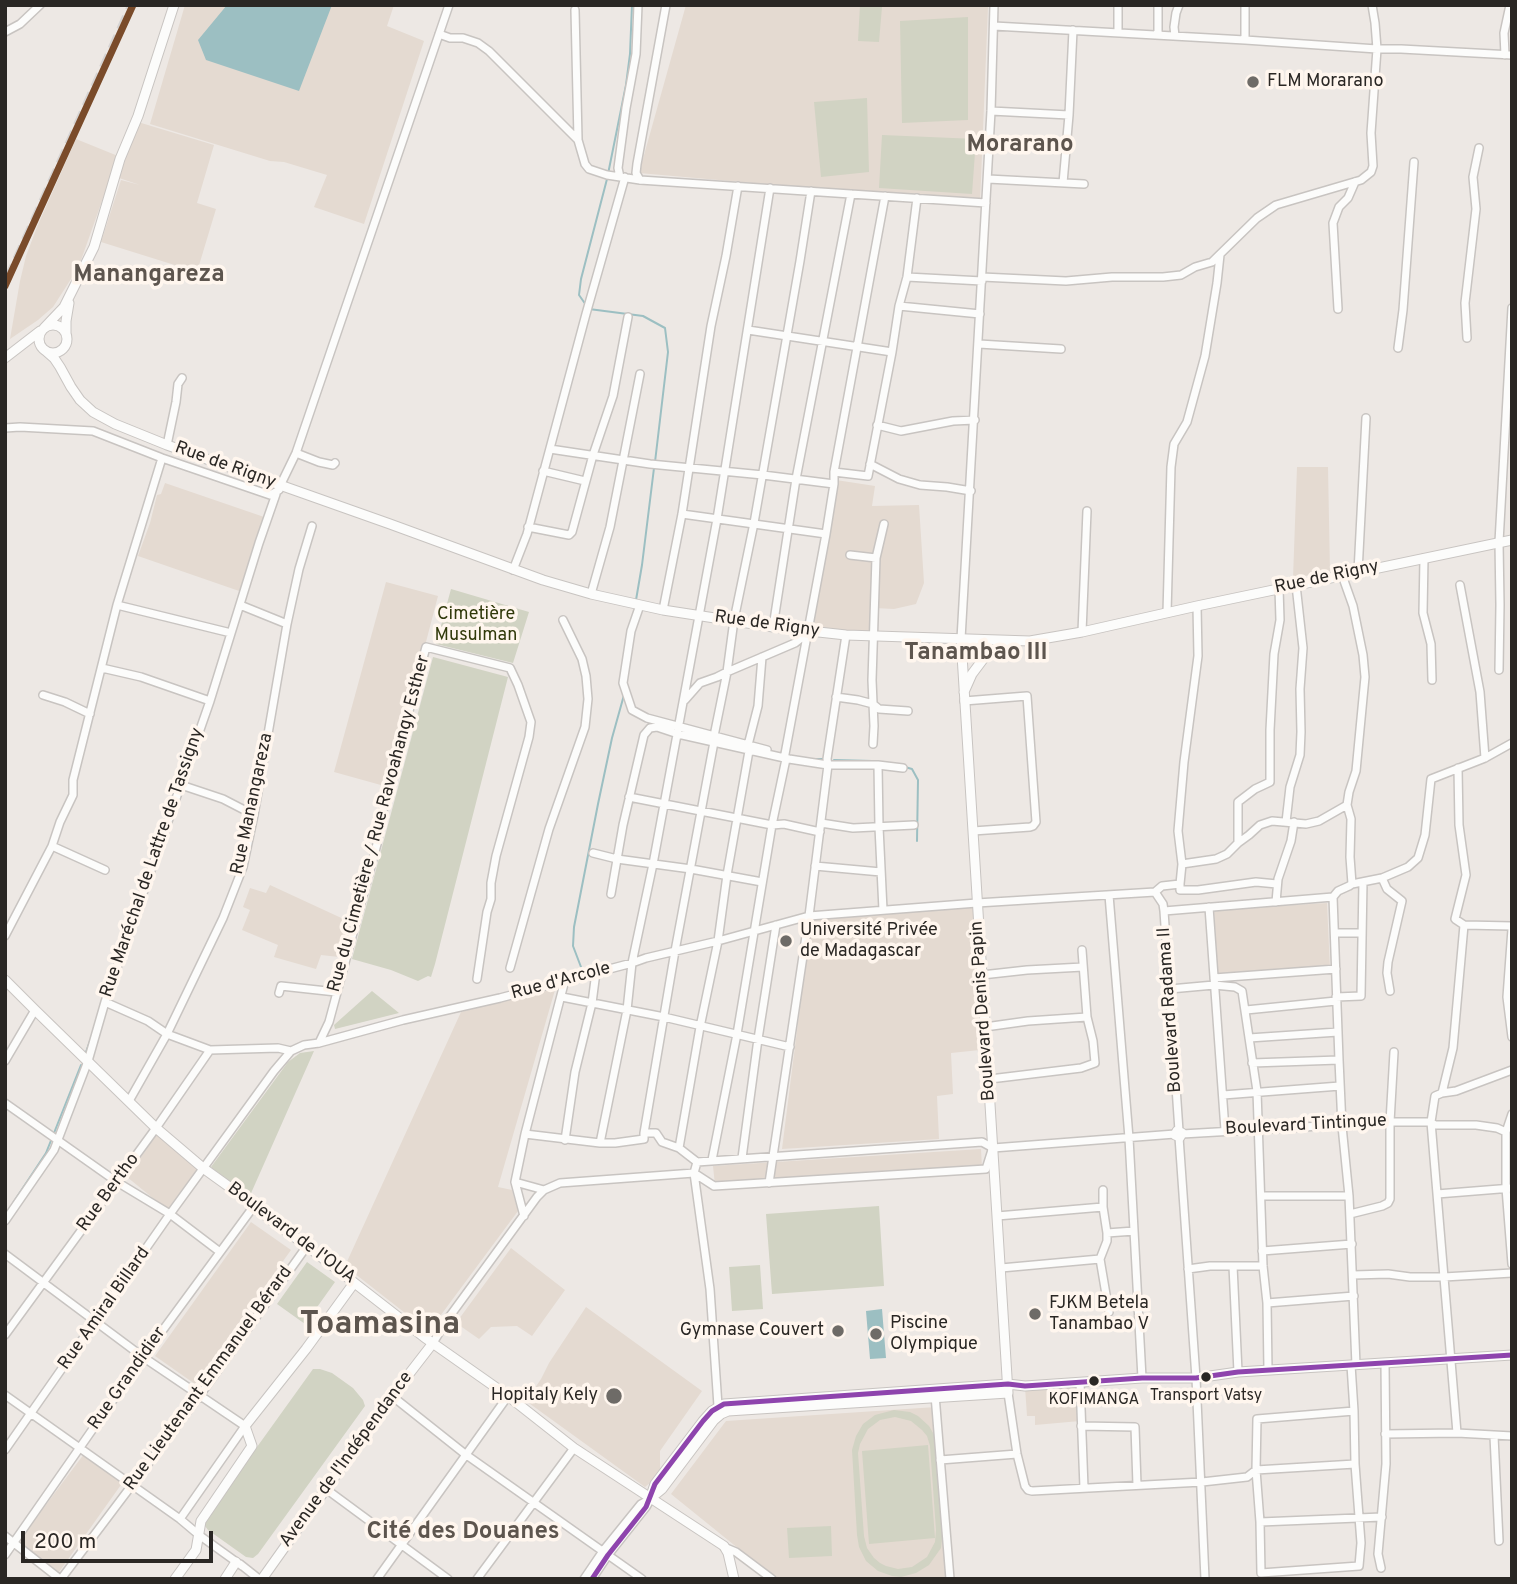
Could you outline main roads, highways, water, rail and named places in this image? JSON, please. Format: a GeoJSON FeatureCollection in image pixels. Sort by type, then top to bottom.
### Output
{"type":"FeatureCollection","features":[{"type":"Feature","properties":{"kind":"main road"},"geometry":{"type":"LineString","coordinates":[[6,358],[64,307],[94,247],[120,159],[138,116],[174,5]]}},
{"type":"Feature","properties":{"kind":"main road"},"geometry":{"type":"LineString","coordinates":[[66,375],[63,362],[65,321],[71,295]]}},
{"type":"Feature","properties":{"kind":"main road"},"geometry":{"type":"LineString","coordinates":[[6,358],[24,348],[50,353],[60,351],[66,340],[65,331],[57,325],[43,328]]}},
{"type":"Feature","properties":{"kind":"main road"},"geometry":{"type":"LineString","coordinates":[[43,328],[39,340],[45,350]]}},
{"type":"Feature","properties":{"kind":"main road","name":"Rue de Rigny"},"geometry":{"type":"LineString","coordinates":[[45,350],[66,375],[74,392],[93,412],[115,424],[278,490],[390,524],[513,570],[591,594],[663,610],[809,632],[1030,641],[1512,540]]}},
{"type":"Feature","properties":{"kind":"main road","name":"Boulevard Denis Papin"},"geometry":{"type":"LineString","coordinates":[[961,639],[1008,1388]]}},
{"type":"Feature","properties":{"kind":"main road"},"geometry":{"type":"LineString","coordinates":[[964,697],[972,674],[984,658],[1008,641]]}},
{"type":"Feature","properties":{"kind":"main road","name":"Boulevard de l'OUA"},"geometry":{"type":"LineString","coordinates":[[5,980],[156,1128],[204,1168],[574,1448],[724,1546],[734,1579]]}},
{"type":"Feature","properties":{"kind":"main road"},"geometry":{"type":"LineString","coordinates":[[175,1579],[196,1550],[201,1521],[252,1446],[245,1426],[354,1283]]}},
{"type":"Feature","properties":{"kind":"main road","name":"Avenue de l'Indépendance"},"geometry":{"type":"LineString","coordinates":[[260,1579],[433,1343]]}},
{"type":"Feature","properties":{"kind":"main road"},"geometry":{"type":"LineString","coordinates":[[650,1499],[662,1489],[720,1410],[731,1404],[1142,1378],[1196,1378],[1238,1372],[1512,1355]]}},
{"type":"Feature","properties":{"kind":"main road"},"geometry":{"type":"LineString","coordinates":[[225,1579],[239,1564]]}},
{"type":"Feature","properties":{"kind":"water"},"geometry":{"type":"Polygon","coordinates":[[[227,5],[332,5],[299,91],[206,60],[198,40],[227,5]]]}},
{"type":"Feature","properties":{"kind":"water","name":"Piscine Olympique"},"geometry":{"type":"Polygon","coordinates":[[[882,1309],[886,1358],[870,1359],[866,1311],[882,1309]]]}},
{"type":"Feature","properties":{"kind":"waterway"},"geometry":{"type":"LineString","coordinates":[[608,174],[626,85],[632,5]]}},
{"type":"Feature","properties":{"kind":"waterway"},"geometry":{"type":"LineString","coordinates":[[586,305],[579,295],[581,279],[607,179]]}},
{"type":"Feature","properties":{"kind":"waterway"},"geometry":{"type":"LineString","coordinates":[[589,309],[643,316],[665,328],[668,352],[655,462]]}},
{"type":"Feature","properties":{"kind":"waterway"},"geometry":{"type":"LineString","coordinates":[[636,600],[654,468]]}},
{"type":"Feature","properties":{"kind":"waterway"},"geometry":{"type":"LineString","coordinates":[[581,967],[573,946],[574,927],[612,738],[624,695]]}},
{"type":"Feature","properties":{"kind":"waterway"},"geometry":{"type":"LineString","coordinates":[[812,759],[823,759]]}},
{"type":"Feature","properties":{"kind":"waterway"},"geometry":{"type":"LineString","coordinates":[[834,760],[872,761]]}},
{"type":"Feature","properties":{"kind":"waterway"},"geometry":{"type":"LineString","coordinates":[[905,767],[912,769],[918,780],[917,841]]}},
{"type":"Feature","properties":{"kind":"waterway"},"geometry":{"type":"LineString","coordinates":[[86,1052],[90,1041]]}},
{"type":"Feature","properties":{"kind":"waterway"},"geometry":{"type":"LineString","coordinates":[[54,1133],[81,1065]]}},
{"type":"Feature","properties":{"kind":"waterway"},"geometry":{"type":"LineString","coordinates":[[13,1203],[46,1153],[52,1138]]}},
{"type":"Feature","properties":{"kind":"railway"},"geometry":{"type":"LineString","coordinates":[[5,277],[128,5]]}},
{"type":"Feature","properties":{"kind":"place","name":"FLM Morarano"},"geometry":{"type":"Point","coordinates":[1253,82]}},
{"type":"Feature","properties":{"kind":"place","name":"Université Privée de Madagascar"},"geometry":{"type":"Point","coordinates":[786,941]}},
{"type":"Feature","properties":{"kind":"place","name":"FJKM Betela Tanambao V"},"geometry":{"type":"Point","coordinates":[1035,1314]}},
{"type":"Feature","properties":{"kind":"place","name":"Gymnase Couvert"},"geometry":{"type":"Point","coordinates":[838,1331]}},
{"type":"Feature","properties":{"kind":"place","name":"Piscine Olympique"},"geometry":{"type":"Point","coordinates":[876,1334]}},
{"type":"Feature","properties":{"kind":"place","name":"Transport Vatsy"},"geometry":{"type":"Point","coordinates":[1206,1377]}},
{"type":"Feature","properties":{"kind":"place","name":"KOFIMANGA"},"geometry":{"type":"Point","coordinates":[1094,1381]}},
{"type":"Feature","properties":{"kind":"place","name":"Hopitaly Kely"},"geometry":{"type":"Point","coordinates":[614,1396]}},
{"type":"Feature","properties":{"kind":"district","name":"Morarano"},"geometry":{"type":"Point","coordinates":[1020,146]}},
{"type":"Feature","properties":{"kind":"district","name":"Manangareza"},"geometry":{"type":"Point","coordinates":[149,276]}},
{"type":"Feature","properties":{"kind":"district","name":"Tanambao III"},"geometry":{"type":"Point","coordinates":[976,654]}},
{"type":"Feature","properties":{"kind":"district","name":"Toamasina"},"geometry":{"type":"Point","coordinates":[380,1327]}},
{"type":"Feature","properties":{"kind":"district","name":"Cité des Douanes"},"geometry":{"type":"Point","coordinates":[463,1533]}},
{"type":"Feature","properties":{"kind":"park label","name":"Cimetière Musulman"},"geometry":{"type":"Point","coordinates":[476,625]}}]}
